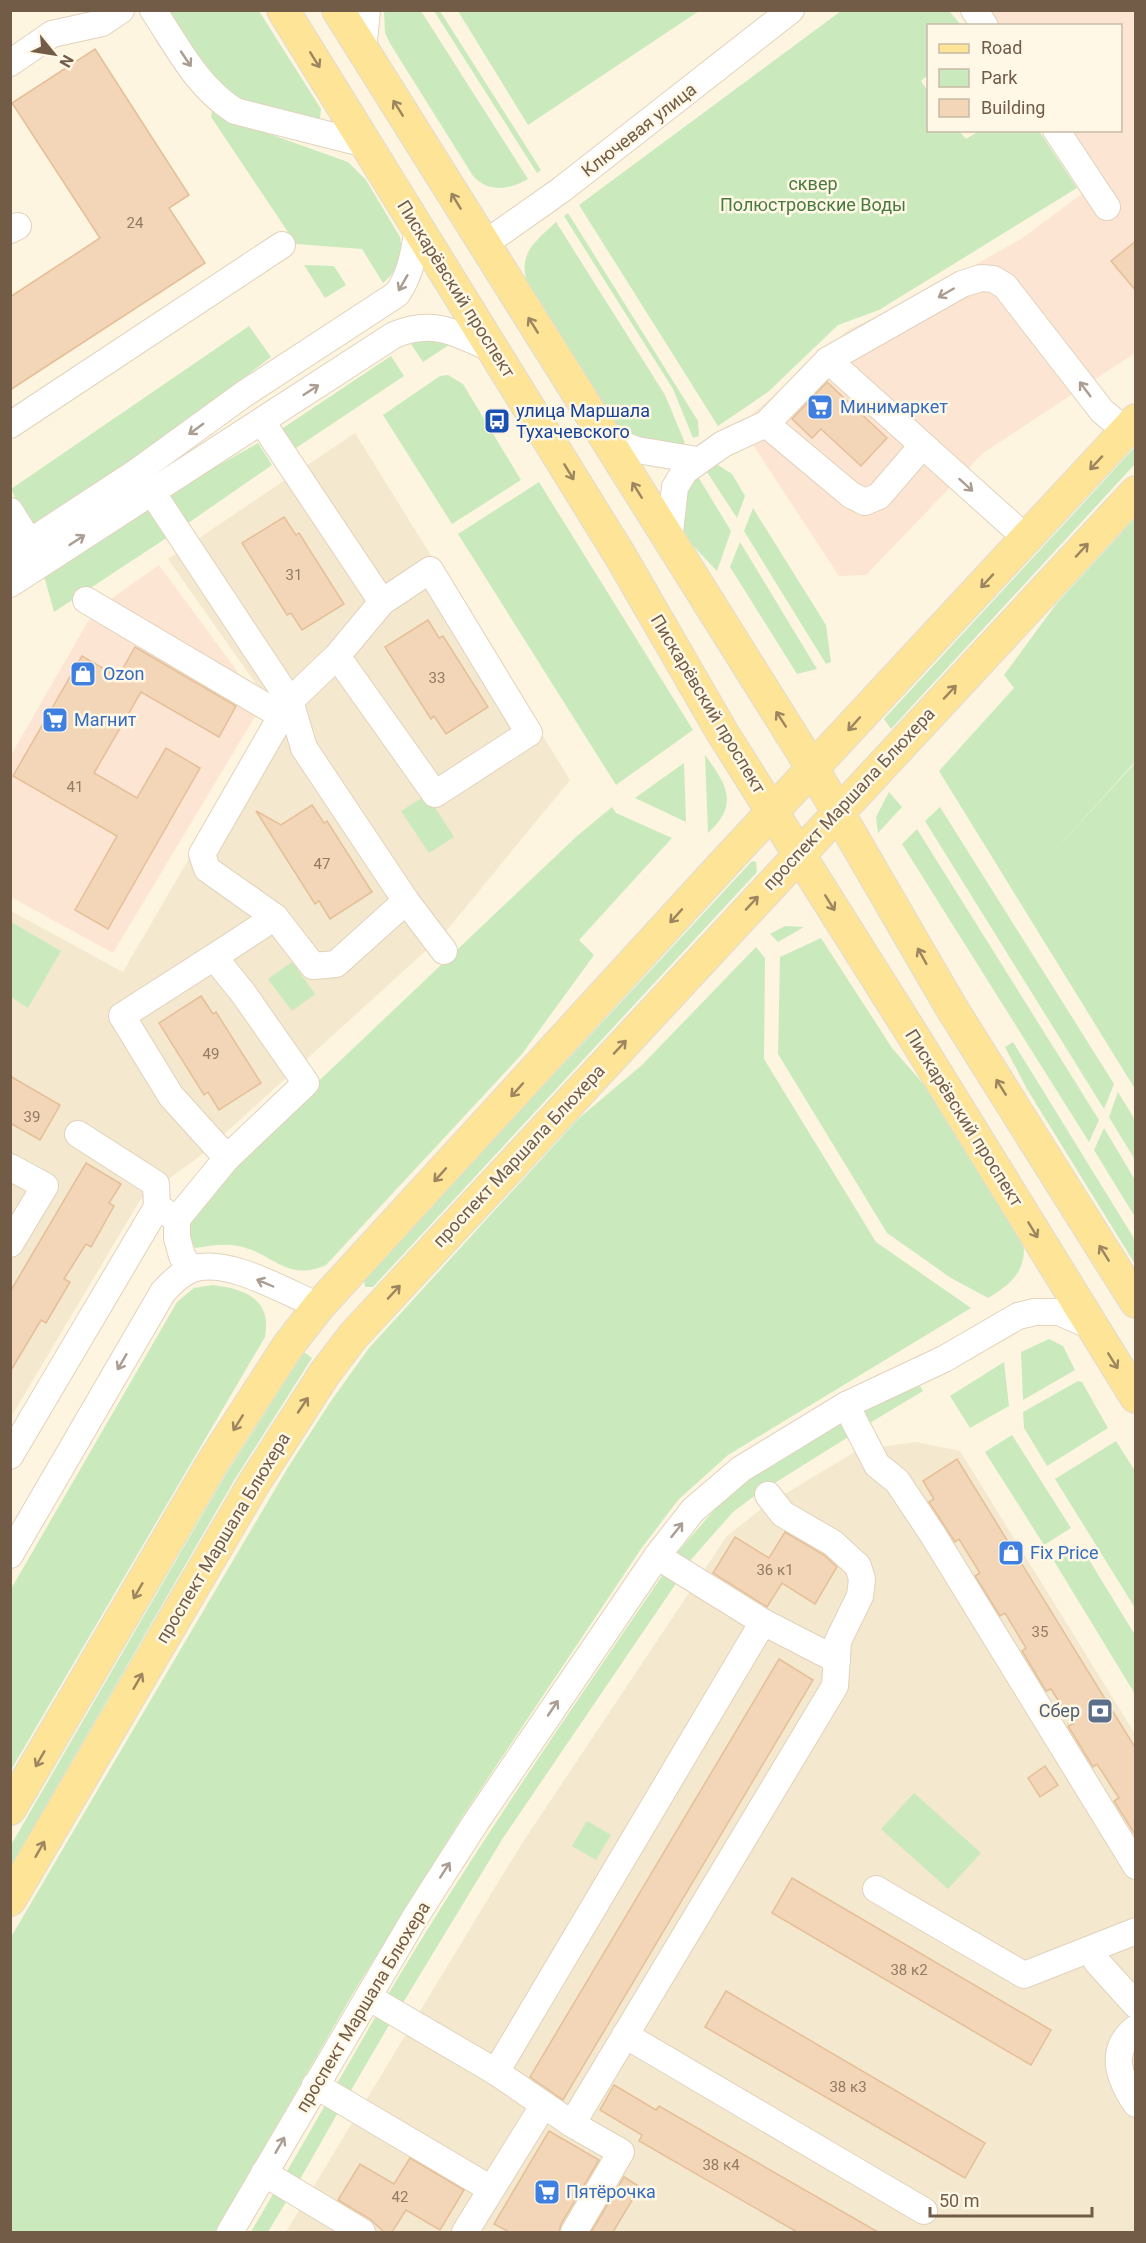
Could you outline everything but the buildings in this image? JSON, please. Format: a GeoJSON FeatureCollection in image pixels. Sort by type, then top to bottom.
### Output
{"type":"FeatureCollection","features":[{"type":"Feature","properties":{"kind":"main road","name":"Пискарёвский проспект"},"geometry":{"type":"LineString","coordinates":[[283,10],[369,145],[621,557],[722,732],[1136,1397]]}},
{"type":"Feature","properties":{"kind":"main road"},"geometry":{"type":"LineString","coordinates":[[338,10],[483,245],[813,768],[951,1007],[1136,1302]]}},
{"type":"Feature","properties":{"kind":"main road"},"geometry":{"type":"LineString","coordinates":[[10,1809],[225,1442],[288,1346],[319,1306],[772,811],[1131,425]]}},
{"type":"Feature","properties":{"kind":"main road","name":"проспект Маршала Блюхера"},"geometry":{"type":"LineString","coordinates":[[10,1900],[253,1485],[325,1373],[354,1335],[1136,492]]}},
{"type":"Feature","properties":{"kind":"main road"},"geometry":{"type":"LineString","coordinates":[[319,1306],[354,1335]]}},
{"type":"Feature","properties":{"kind":"street"},"geometry":{"type":"LineString","coordinates":[[10,63],[52,34],[102,24],[121,10]]}},
{"type":"Feature","properties":{"kind":"street"},"geometry":{"type":"LineString","coordinates":[[153,10],[203,86],[226,105],[253,117],[369,145]]}},
{"type":"Feature","properties":{"kind":"street"},"geometry":{"type":"LineString","coordinates":[[363,51],[368,10]]}},
{"type":"Feature","properties":{"kind":"street","name":"Ключевая улица"},"geometry":{"type":"LineString","coordinates":[[483,245],[561,190],[791,10]]}},
{"type":"Feature","properties":{"kind":"street"},"geometry":{"type":"LineString","coordinates":[[974,10],[984,24]]}},
{"type":"Feature","properties":{"kind":"street"},"geometry":{"type":"LineString","coordinates":[[1057,132],[1107,207]]}},
{"type":"Feature","properties":{"kind":"street"},"geometry":{"type":"LineString","coordinates":[[144,481],[244,394],[397,294],[411,266],[418,228]]}},
{"type":"Feature","properties":{"kind":"street"},"geometry":{"type":"LineString","coordinates":[[10,425],[282,245]]}},
{"type":"Feature","properties":{"kind":"street"},"geometry":{"type":"LineString","coordinates":[[669,541],[675,487],[685,471],[697,460],[766,424],[828,360],[962,284],[981,278],[993,279],[1016,298],[1102,411],[1131,425]]}},
{"type":"Feature","properties":{"kind":"street"},"geometry":{"type":"LineString","coordinates":[[10,584],[28,553],[144,481],[262,422],[394,335],[411,328],[439,328],[494,350]]}},
{"type":"Feature","properties":{"kind":"street"},"geometry":{"type":"LineString","coordinates":[[828,360],[1026,538]]}},
{"type":"Feature","properties":{"kind":"street"},"geometry":{"type":"LineString","coordinates":[[262,422],[382,602]]}},
{"type":"Feature","properties":{"kind":"street"},"geometry":{"type":"LineString","coordinates":[[766,424],[850,495],[865,502],[879,495],[922,446]]}},
{"type":"Feature","properties":{"kind":"street"},"geometry":{"type":"LineString","coordinates":[[605,438],[637,450],[697,460]]}},
{"type":"Feature","properties":{"kind":"street"},"geometry":{"type":"LineString","coordinates":[[144,481],[286,708],[304,748],[406,901],[444,951]]}},
{"type":"Feature","properties":{"kind":"street"},"geometry":{"type":"LineString","coordinates":[[10,511],[28,553]]}},
{"type":"Feature","properties":{"kind":"street"},"geometry":{"type":"LineString","coordinates":[[337,656],[435,794],[529,733],[430,570],[382,602],[337,656],[286,708],[202,854],[207,868],[275,917],[313,966],[336,964],[406,901]]}},
{"type":"Feature","properties":{"kind":"street"},"geometry":{"type":"LineString","coordinates":[[86,600],[286,708]]}},
{"type":"Feature","properties":{"kind":"street"},"geometry":{"type":"LineString","coordinates":[[227,1158],[171,1096],[122,1016],[275,917]]}},
{"type":"Feature","properties":{"kind":"street"},"geometry":{"type":"LineString","coordinates":[[10,1456],[167,1213],[306,1083],[243,993],[214,957]]}},
{"type":"Feature","properties":{"kind":"street"},"geometry":{"type":"LineString","coordinates":[[78,1134],[156,1184],[182,1256],[191,1269]]}},
{"type":"Feature","properties":{"kind":"street"},"geometry":{"type":"LineString","coordinates":[[10,1167],[45,1186],[10,1244]]}},
{"type":"Feature","properties":{"kind":"street"},"geometry":{"type":"LineString","coordinates":[[10,1555],[163,1292],[178,1276],[191,1269],[207,1266],[231,1269],[319,1306]]}},
{"type":"Feature","properties":{"kind":"street","name":"проспект Маршала Блюхера"},"geometry":{"type":"LineString","coordinates":[[230,2232],[315,2085],[476,1822],[657,1556],[693,1510],[741,1469],[846,1405],[944,1359],[992,1329],[1018,1316],[1035,1312],[1059,1312],[1091,1326]]}},
{"type":"Feature","properties":{"kind":"street"},"geometry":{"type":"LineString","coordinates":[[846,1405],[877,1465],[897,1481],[933,1535],[1136,1866]]}},
{"type":"Feature","properties":{"kind":"street"},"geometry":{"type":"LineString","coordinates":[[572,2124],[835,1686],[838,1641],[861,1596],[862,1579],[858,1566],[833,1543],[783,1514],[768,1495]]}},
{"type":"Feature","properties":{"kind":"street"},"geometry":{"type":"LineString","coordinates":[[657,1556],[763,1622],[837,1660]]}},
{"type":"Feature","properties":{"kind":"street"},"geometry":{"type":"LineString","coordinates":[[496,2072],[763,1622]]}},
{"type":"Feature","properties":{"kind":"street"},"geometry":{"type":"LineString","coordinates":[[876,1889],[1024,1975],[1136,1931]]}},
{"type":"Feature","properties":{"kind":"street"},"geometry":{"type":"LineString","coordinates":[[1091,1950],[1096,1962],[1136,2005]]}},
{"type":"Feature","properties":{"kind":"street"},"geometry":{"type":"LineString","coordinates":[[368,1997],[496,2072],[543,2106],[621,2152],[574,2232]]}},
{"type":"Feature","properties":{"kind":"street"},"geometry":{"type":"LineString","coordinates":[[1136,2028],[1122,2042],[1118,2055],[1118,2070],[1123,2085],[1136,2104]]}},
{"type":"Feature","properties":{"kind":"street"},"geometry":{"type":"LineString","coordinates":[[625,2035],[924,2211]]}},
{"type":"Feature","properties":{"kind":"street"},"geometry":{"type":"LineString","coordinates":[[315,2085],[491,2189]]}},
{"type":"Feature","properties":{"kind":"street"},"geometry":{"type":"LineString","coordinates":[[467,2232],[543,2106]]}},
{"type":"Feature","properties":{"kind":"street"},"geometry":{"type":"LineString","coordinates":[[264,2173],[362,2232]]}},
{"type":"Feature","properties":{"kind":"shaded area"},"geometry":{"type":"Polygon","coordinates":[[[967,11],[1135,11],[1135,353],[983,453],[866,575],[839,576],[740,425],[848,330],[918,297],[1021,239],[1087,190],[1049,132],[1122,132],[1122,24],[976,24],[967,11]]]}},
{"type":"Feature","properties":{"kind":"shaded area"},"geometry":{"type":"Polygon","coordinates":[[[355,433],[570,780],[442,936],[200,1156],[140,1200],[11,1417],[11,911],[123,972],[275,711],[168,559],[355,433]]]}},
{"type":"Feature","properties":{"kind":"shaded area"},"geometry":{"type":"Polygon","coordinates":[[[159,565],[262,705],[113,953],[11,897],[11,755],[94,611],[159,565]]]}},
{"type":"Feature","properties":{"kind":"shaded area"},"geometry":{"type":"Polygon","coordinates":[[[916,1442],[960,1451],[1135,1734],[1135,2232],[286,2232],[519,1848],[727,1536],[765,1506],[858,1450],[916,1442]]]}},
{"type":"Feature","properties":{"kind":"green space"},"geometry":{"type":"Polygon","coordinates":[[[168,11],[259,11],[321,109],[320,118],[315,120],[242,102],[214,78],[168,11]]]}},
{"type":"Feature","properties":{"kind":"green space"},"geometry":{"type":"Polygon","coordinates":[[[384,11],[421,11],[528,179],[514,186],[499,188],[486,185],[473,176],[391,45],[385,33],[384,11]]]}},
{"type":"Feature","properties":{"kind":"green space"},"geometry":{"type":"Polygon","coordinates":[[[434,11],[440,11],[541,170],[537,173],[434,11]]]}},
{"type":"Feature","properties":{"kind":"green space"},"geometry":{"type":"Polygon","coordinates":[[[458,11],[699,11],[528,125],[458,11]]]}},
{"type":"Feature","properties":{"kind":"green space","name":"сквер Полюстровские Воды"},"geometry":{"type":"Polygon","coordinates":[[[841,11],[949,11],[960,24],[927,24],[927,76],[921,81],[927,90],[927,132],[960,132],[966,139],[977,132],[1040,132],[1077,188],[879,310],[838,325],[768,392],[718,426],[579,205],[841,11]]]}},
{"type":"Feature","properties":{"kind":"green space"},"geometry":{"type":"Polygon","coordinates":[[[212,111],[230,120],[348,162],[366,180],[400,237],[399,263],[388,278],[383,283],[362,249],[296,244],[211,117],[212,111]]]}},
{"type":"Feature","properties":{"kind":"green space"},"geometry":{"type":"Polygon","coordinates":[[[568,213],[698,421],[699,436],[693,438],[673,389],[564,216],[568,213]]]}},
{"type":"Feature","properties":{"kind":"green space"},"geometry":{"type":"Polygon","coordinates":[[[556,222],[665,395],[685,443],[677,446],[646,443],[617,430],[528,285],[525,274],[526,256],[535,242],[556,222]]]}},
{"type":"Feature","properties":{"kind":"green space"},"geometry":{"type":"Polygon","coordinates":[[[304,265],[334,266],[346,285],[325,298],[304,265]]]}},
{"type":"Feature","properties":{"kind":"green space"},"geometry":{"type":"Polygon","coordinates":[[[249,326],[271,357],[150,449],[36,525],[23,513],[11,489],[249,326]]]}},
{"type":"Feature","properties":{"kind":"green space"},"geometry":{"type":"Polygon","coordinates":[[[425,340],[437,340],[449,345],[423,362],[411,344],[425,340]]]}},
{"type":"Feature","properties":{"kind":"green space"},"geometry":{"type":"Polygon","coordinates":[[[391,356],[404,376],[293,450],[280,430],[391,356]]]}},
{"type":"Feature","properties":{"kind":"green space"},"geometry":{"type":"Polygon","coordinates":[[[448,375],[463,384],[521,480],[452,524],[383,415],[440,376],[448,375]]]}},
{"type":"Feature","properties":{"kind":"green space"},"geometry":{"type":"Polygon","coordinates":[[[258,443],[272,465],[184,526],[164,496],[258,443]]]}},
{"type":"Feature","properties":{"kind":"green space"},"geometry":{"type":"Polygon","coordinates":[[[1135,447],[1135,464],[891,729],[884,719],[1135,447]]]}},
{"type":"Feature","properties":{"kind":"green space"},"geometry":{"type":"Polygon","coordinates":[[[715,463],[732,474],[745,496],[737,518],[705,469],[715,463]]]}},
{"type":"Feature","properties":{"kind":"green space"},"geometry":{"type":"Polygon","coordinates":[[[697,475],[731,531],[717,571],[680,532],[682,495],[697,475]]]}},
{"type":"Feature","properties":{"kind":"green space"},"geometry":{"type":"Polygon","coordinates":[[[539,482],[693,730],[616,785],[458,534],[539,482]]]}},
{"type":"Feature","properties":{"kind":"green space"},"geometry":{"type":"Polygon","coordinates":[[[148,506],[168,537],[54,612],[44,576],[148,506]]]}},
{"type":"Feature","properties":{"kind":"green space"},"geometry":{"type":"Polygon","coordinates":[[[753,508],[826,625],[831,662],[826,664],[744,531],[753,508]]]}},
{"type":"Feature","properties":{"kind":"green space"},"geometry":{"type":"Polygon","coordinates":[[[1135,518],[1135,762],[1048,858],[1135,763],[1135,1089],[939,771],[1014,688],[1004,675],[1057,603],[1135,518]]]}},
{"type":"Feature","properties":{"kind":"green space"},"geometry":{"type":"Polygon","coordinates":[[[740,542],[817,669],[797,674],[730,567],[740,542]]]}},
{"type":"Feature","properties":{"kind":"green space"},"geometry":{"type":"Polygon","coordinates":[[[705,755],[724,785],[727,803],[718,823],[708,833],[705,755]]]}},
{"type":"Feature","properties":{"kind":"green space"},"geometry":{"type":"Polygon","coordinates":[[[684,763],[686,822],[635,798],[684,763]]]}},
{"type":"Feature","properties":{"kind":"green space"},"geometry":{"type":"Polygon","coordinates":[[[889,792],[902,807],[878,833],[876,817],[889,792]]]}},
{"type":"Feature","properties":{"kind":"green space"},"geometry":{"type":"Polygon","coordinates":[[[427,795],[454,837],[429,853],[401,811],[427,795]]]}},
{"type":"Feature","properties":{"kind":"green space"},"geometry":{"type":"Polygon","coordinates":[[[612,807],[616,813],[672,838],[579,940],[594,955],[522,1054],[326,1265],[312,1270],[301,1270],[280,1265],[250,1249],[238,1246],[195,1248],[185,1226],[246,1150],[577,836],[612,807]]]}},
{"type":"Feature","properties":{"kind":"green space"},"geometry":{"type":"Polygon","coordinates":[[[940,807],[1114,1084],[1104,1109],[925,821],[940,807]]]}},
{"type":"Feature","properties":{"kind":"green space"},"geometry":{"type":"Polygon","coordinates":[[[917,829],[1099,1120],[1089,1142],[902,844],[917,829]]]}},
{"type":"Feature","properties":{"kind":"green space"},"geometry":{"type":"Polygon","coordinates":[[[752,861],[756,862],[757,872],[373,1287],[365,1287],[364,1279],[752,861]]]}},
{"type":"Feature","properties":{"kind":"green space"},"geometry":{"type":"Polygon","coordinates":[[[11,922],[61,951],[28,1008],[11,997],[11,922]]]}},
{"type":"Feature","properties":{"kind":"green space"},"geometry":{"type":"Polygon","coordinates":[[[785,926],[804,927],[778,942],[770,934],[785,926]]]}},
{"type":"Feature","properties":{"kind":"green space"},"geometry":{"type":"Polygon","coordinates":[[[821,938],[892,1048],[933,1095],[1023,1241],[1023,1260],[1016,1275],[988,1298],[951,1278],[887,1233],[778,1054],[780,957],[821,938]]]}},
{"type":"Feature","properties":{"kind":"green space"},"geometry":{"type":"Polygon","coordinates":[[[756,947],[765,958],[764,1059],[876,1242],[971,1308],[728,1455],[678,1500],[641,1549],[464,1814],[352,1995],[215,2232],[11,2232],[11,1937],[287,1469],[369,1348],[578,1119],[642,1065],[756,947]]]}},
{"type":"Feature","properties":{"kind":"green space"},"geometry":{"type":"Polygon","coordinates":[[[292,962],[315,994],[292,1011],[268,979],[292,962]]]}},
{"type":"Feature","properties":{"kind":"green space"},"geometry":{"type":"Polygon","coordinates":[[[1013,1042],[1135,1240],[1135,1264],[1027,1089],[1005,1047],[1013,1042]]]}},
{"type":"Feature","properties":{"kind":"green space"},"geometry":{"type":"Polygon","coordinates":[[[1118,1092],[1135,1120],[1135,1160],[1109,1117],[1118,1092]]]}},
{"type":"Feature","properties":{"kind":"green space"},"geometry":{"type":"Polygon","coordinates":[[[1104,1128],[1135,1180],[1135,1217],[1094,1150],[1104,1128]]]}},
{"type":"Feature","properties":{"kind":"green space"},"geometry":{"type":"Polygon","coordinates":[[[213,1285],[236,1289],[254,1298],[264,1313],[265,1337],[11,1770],[11,1589],[177,1302],[194,1288],[213,1285]]]}},
{"type":"Feature","properties":{"kind":"green space"},"geometry":{"type":"Polygon","coordinates":[[[1049,1339],[1063,1346],[1075,1370],[1023,1400],[1021,1352],[1049,1339]]]}},
{"type":"Feature","properties":{"kind":"green space"},"geometry":{"type":"Polygon","coordinates":[[[304,1352],[312,1358],[235,1479],[11,1866],[11,1845],[226,1474],[304,1352]]]}},
{"type":"Feature","properties":{"kind":"green space"},"geometry":{"type":"Polygon","coordinates":[[[1004,1362],[1009,1406],[970,1428],[950,1396],[1004,1362]]]}},
{"type":"Feature","properties":{"kind":"green space"},"geometry":{"type":"Polygon","coordinates":[[[1078,1381],[1082,1382],[1108,1428],[1047,1466],[1024,1428],[1023,1412],[1078,1381]]]}},
{"type":"Feature","properties":{"kind":"green space"},"geometry":{"type":"Polygon","coordinates":[[[920,1386],[923,1391],[868,1424],[860,1411],[883,1398],[920,1386]]]}},
{"type":"Feature","properties":{"kind":"green space"},"geometry":{"type":"Polygon","coordinates":[[[845,1421],[853,1434],[757,1494],[733,1512],[688,1563],[676,1554],[722,1501],[749,1480],[845,1421]]]}},
{"type":"Feature","properties":{"kind":"green space"},"geometry":{"type":"Polygon","coordinates":[[[1012,1435],[1071,1528],[1044,1545],[985,1452],[1012,1435]]]}},
{"type":"Feature","properties":{"kind":"green space"},"geometry":{"type":"Polygon","coordinates":[[[1116,1441],[1135,1471],[1135,1608],[1055,1479],[1116,1441]]]}},
{"type":"Feature","properties":{"kind":"green space"},"geometry":{"type":"Polygon","coordinates":[[[1080,1545],[1135,1635],[1135,1694],[1054,1561],[1080,1545]]]}},
{"type":"Feature","properties":{"kind":"green space"},"geometry":{"type":"Polygon","coordinates":[[[664,1573],[677,1582],[503,1838],[401,2006],[387,1996],[453,1888],[664,1573]]]}},
{"type":"Feature","properties":{"kind":"green space"},"geometry":{"type":"Polygon","coordinates":[[[914,1793],[981,1853],[948,1889],[881,1829],[914,1793]]]}},
{"type":"Feature","properties":{"kind":"green space"},"geometry":{"type":"Polygon","coordinates":[[[587,1821],[611,1835],[596,1860],[572,1846],[587,1821]]]}},
{"type":"Feature","properties":{"kind":"green space"},"geometry":{"type":"Polygon","coordinates":[[[377,2014],[392,2020],[347,2097],[334,2089],[377,2014]]]}},
{"type":"Feature","properties":{"kind":"green space"},"geometry":{"type":"Polygon","coordinates":[[[327,2102],[340,2109],[299,2181],[286,2173],[327,2102]]]}},
{"type":"Feature","properties":{"kind":"green space"},"geometry":{"type":"Polygon","coordinates":[[[276,2189],[289,2197],[268,2232],[251,2232],[276,2189]]]}},
{"type":"Feature","properties":{"kind":"place","name":"Минимаркет"},"geometry":{"type":"Point","coordinates":[820,407]}},
{"type":"Feature","properties":{"kind":"place","name":"улица Маршала Тухачевского"},"geometry":{"type":"Point","coordinates":[497,421]}},
{"type":"Feature","properties":{"kind":"place","name":"Ozon"},"geometry":{"type":"Point","coordinates":[83,674]}},
{"type":"Feature","properties":{"kind":"place","name":"Магнит"},"geometry":{"type":"Point","coordinates":[55,720]}},
{"type":"Feature","properties":{"kind":"place","name":"Fix Price"},"geometry":{"type":"Point","coordinates":[1011,1553]}},
{"type":"Feature","properties":{"kind":"place","name":"Сбер"},"geometry":{"type":"Point","coordinates":[1100,1711]}},
{"type":"Feature","properties":{"kind":"place","name":"Пятёрочка"},"geometry":{"type":"Point","coordinates":[547,2192]}}]}
